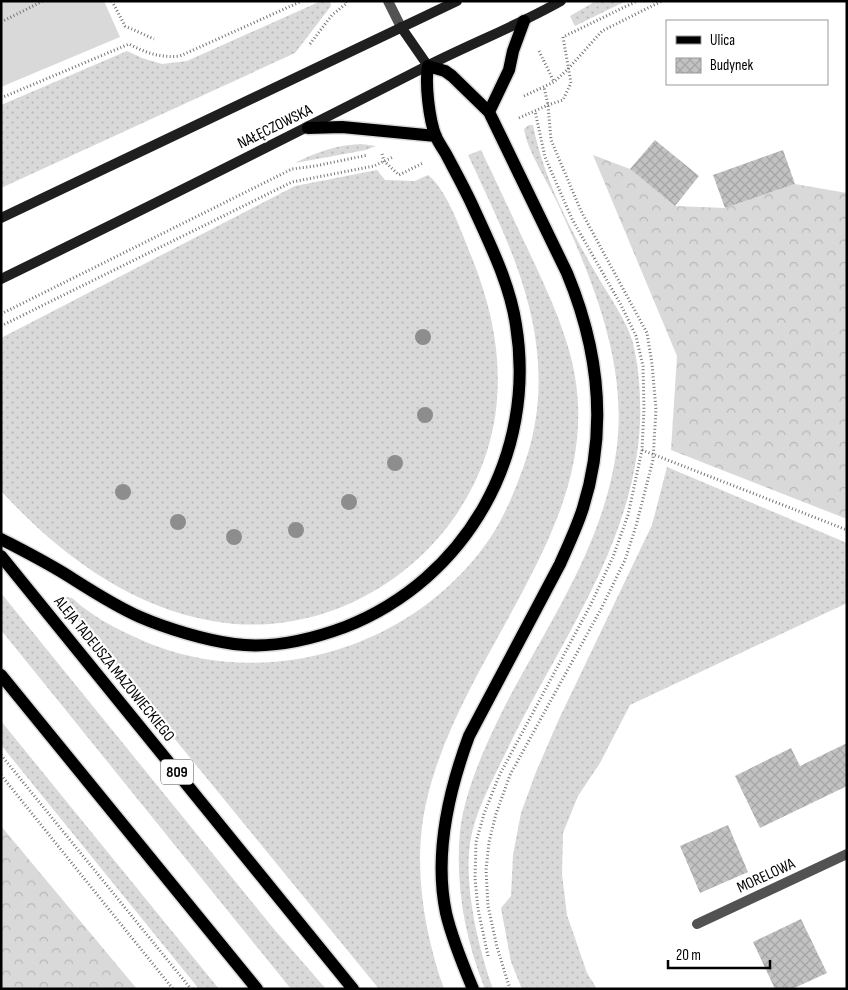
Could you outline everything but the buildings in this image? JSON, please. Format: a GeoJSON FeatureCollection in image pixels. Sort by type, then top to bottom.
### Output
{"type":"FeatureCollection","features":[{"type":"Feature","properties":{"kind":"main road"},"geometry":{"type":"LineString","coordinates":[[1,218],[457,1]]}},
{"type":"Feature","properties":{"kind":"main road","name":"NAŁĘCZOWSKA"},"geometry":{"type":"LineString","coordinates":[[1,279],[561,1]]}},
{"type":"Feature","properties":{"kind":"main road"},"geometry":{"type":"LineString","coordinates":[[490,112],[509,70],[524,21]]}},
{"type":"Feature","properties":{"kind":"main road"},"geometry":{"type":"LineString","coordinates":[[400,27],[428,66],[445,71],[452,76],[490,112],[554,242],[576,294],[590,346],[599,416],[594,464],[583,509],[573,535],[560,564],[469,736],[451,792],[444,843],[443,895],[453,937],[473,989]]}},
{"type":"Feature","properties":{"kind":"main road"},"geometry":{"type":"LineString","coordinates":[[1,539],[45,562],[95,594],[141,617],[201,636],[234,644],[265,645],[296,641],[328,633],[356,622],[389,605],[422,582],[461,542],[483,510],[498,480],[509,447],[518,412],[520,380],[519,347],[516,322],[508,291],[474,209],[436,136],[426,90],[428,66]]}},
{"type":"Feature","properties":{"kind":"main road"},"geometry":{"type":"LineString","coordinates":[[308,128],[342,127],[436,136]]}},
{"type":"Feature","properties":{"kind":"main road","name":"ALEJA TADEUSZA MAZOWIECKIEGO"},"geometry":{"type":"LineString","coordinates":[[1,556],[354,989]]}},
{"type":"Feature","properties":{"kind":"main road"},"geometry":{"type":"LineString","coordinates":[[1,675],[258,989]]}},
{"type":"Feature","properties":{"kind":"street"},"geometry":{"type":"LineString","coordinates":[[388,1],[400,27]]}},
{"type":"Feature","properties":{"kind":"street","name":"MORELOWA"},"geometry":{"type":"LineString","coordinates":[[697,924],[847,854]]}},
{"type":"Feature","properties":{"kind":"path"},"geometry":{"type":"LineString","coordinates":[[1,22],[43,1]]}},
{"type":"Feature","properties":{"kind":"path"},"geometry":{"type":"LineString","coordinates":[[112,1],[125,26],[154,39]]}},
{"type":"Feature","properties":{"kind":"path"},"geometry":{"type":"LineString","coordinates":[[1,98],[129,44],[146,53],[157,56],[180,56],[302,1]]}},
{"type":"Feature","properties":{"kind":"path"},"geometry":{"type":"LineString","coordinates":[[497,129],[563,100],[571,82],[563,37],[637,1]]}},
{"type":"Feature","properties":{"kind":"path"},"geometry":{"type":"LineString","coordinates":[[554,82],[602,31],[662,1]]}},
{"type":"Feature","properties":{"kind":"path"},"geometry":{"type":"LineString","coordinates":[[381,150],[384,161],[399,175],[445,152]]}},
{"type":"Feature","properties":{"kind":"path"},"geometry":{"type":"LineString","coordinates":[[1,314],[292,169],[372,155]]}},
{"type":"Feature","properties":{"kind":"path"},"geometry":{"type":"LineString","coordinates":[[1,326],[292,182],[374,166],[384,161]]}},
{"type":"Feature","properties":{"kind":"path"},"geometry":{"type":"LineString","coordinates":[[642,450],[847,530]]}},
{"type":"Feature","properties":{"kind":"path"},"geometry":{"type":"LineString","coordinates":[[1,754],[191,989]]}},
{"type":"Feature","properties":{"kind":"path"},"geometry":{"type":"LineString","coordinates":[[1,775],[172,989]]}},
{"type":"Feature","properties":{"kind":"green space"},"geometry":{"type":"Polygon","coordinates":[[[1,1],[104,1],[120,37],[1,87],[1,1]]]}},
{"type":"Feature","properties":{"kind":"green space"},"geometry":{"type":"Polygon","coordinates":[[[321,1],[330,1],[331,6],[295,53],[1,188],[1,105],[127,51],[162,64],[187,61],[321,1]]]}},
{"type":"Feature","properties":{"kind":"green space"},"geometry":{"type":"Polygon","coordinates":[[[596,1],[626,1],[575,26],[570,16],[596,1]]]}},
{"type":"Feature","properties":{"kind":"green space"},"geometry":{"type":"Polygon","coordinates":[[[529,125],[533,125],[543,163],[557,200],[584,253],[620,314],[632,340],[638,370],[640,423],[635,468],[624,510],[609,551],[591,592],[508,748],[486,794],[472,831],[469,860],[471,897],[482,955],[493,989],[485,989],[472,951],[460,892],[459,851],[463,815],[472,780],[494,729],[575,577],[602,513],[611,480],[617,446],[619,414],[617,382],[603,319],[582,258],[529,146],[524,129],[529,125]]]}},
{"type":"Feature","properties":{"kind":"green space"},"geometry":{"type":"Polygon","coordinates":[[[361,144],[376,146],[366,150],[295,163],[327,150],[361,144]]]}},
{"type":"Feature","properties":{"kind":"green space"},"geometry":{"type":"Polygon","coordinates":[[[481,150],[562,328],[573,366],[578,404],[578,428],[571,475],[557,519],[527,583],[457,715],[435,770],[427,799],[420,846],[422,895],[430,943],[444,989],[379,989],[67,607],[64,600],[67,597],[72,598],[112,626],[156,646],[203,659],[250,663],[298,659],[344,648],[388,629],[428,603],[464,571],[494,532],[512,497],[530,448],[538,399],[538,366],[535,334],[528,303],[508,244],[468,155],[481,150]]]}},
{"type":"Feature","properties":{"kind":"green space"},"geometry":{"type":"Polygon","coordinates":[[[593,155],[630,169],[675,206],[725,208],[795,184],[847,193],[847,519],[671,450],[677,356],[593,155]]]}},
{"type":"Feature","properties":{"kind":"green space"},"geometry":{"type":"Polygon","coordinates":[[[377,170],[385,180],[415,181],[428,175],[442,191],[459,226],[484,292],[496,345],[497,399],[488,449],[468,496],[439,537],[403,572],[361,598],[314,616],[264,624],[212,621],[181,614],[152,603],[123,590],[96,574],[46,535],[1,491],[1,338],[295,186],[377,170]]]}},
{"type":"Feature","properties":{"kind":"green space"},"geometry":{"type":"Polygon","coordinates":[[[667,467],[847,543],[847,603],[630,705],[600,763],[578,796],[563,833],[562,874],[567,915],[587,973],[597,989],[522,989],[511,962],[501,908],[511,896],[513,855],[521,813],[559,719],[652,525],[667,467]]]}},
{"type":"Feature","properties":{"kind":"green space"},"geometry":{"type":"Polygon","coordinates":[[[1,593],[273,928],[326,989],[291,989],[1,630],[1,593]]]}},
{"type":"Feature","properties":{"kind":"green space"},"geometry":{"type":"Polygon","coordinates":[[[1,721],[219,989],[199,989],[1,745],[1,721]]]}},
{"type":"Feature","properties":{"kind":"green space"},"geometry":{"type":"Polygon","coordinates":[[[1,826],[137,989],[1,989],[1,826]]]}}]}
